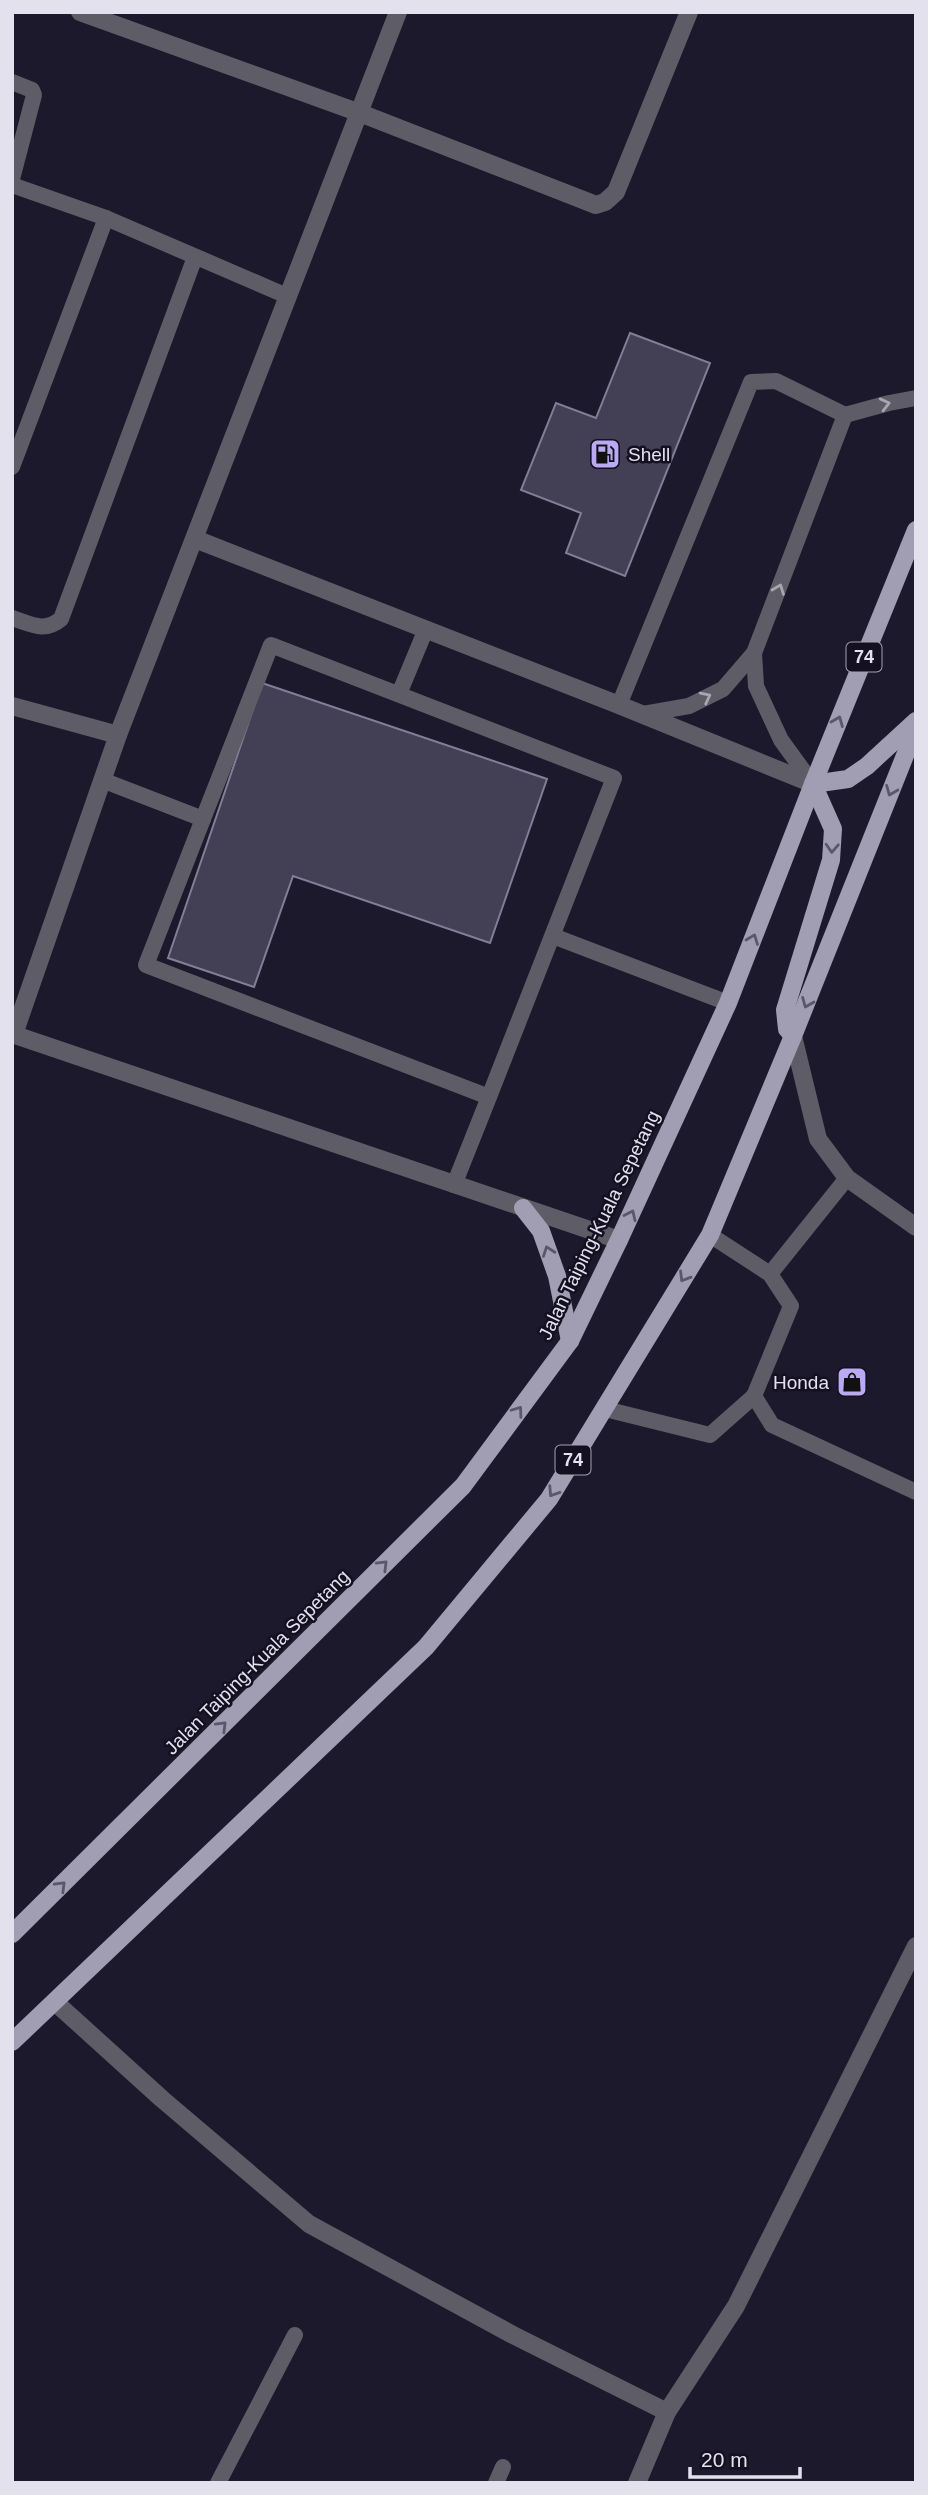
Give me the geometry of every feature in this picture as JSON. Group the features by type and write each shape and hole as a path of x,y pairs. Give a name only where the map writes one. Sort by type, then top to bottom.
{"main road":[{"name":"Jalan Taiping-Kuala Sepetang","path":"12,1934 463,1486 570,1340 620,1240 728,1003 916,530"},
{"path":"793,1036 787,1029 785,1010 831,860 833,829 813,784 848,779 867,766 916,721"},
{"name":"74","path":"12,2042 56,2003 426,1647 549,1499 710,1235 916,728"},
{"path":"523,1208 541,1231 557,1276 570,1340"}],"street":[{"path":"80,12 360,113 596,205 605,202 616,192 689,12"},
{"path":"398,12 118,735 13,1034 620,1240"},
{"path":"195,539 643,714 813,784"},
{"path":"12,706 118,735"},
{"path":"793,1036 818,1139 847,1178 916,1227"},
{"path":"637,2483 667,2412 736,2306 916,1946"},
{"path":"56,2003 162,2099 309,2224 513,2335 667,2412"}],"lane":[{"path":"12,82 32,90 34,95 12,178"},
{"path":"12,185 106,218 287,296"},
{"path":"12,467 106,218"},
{"path":"12,618 42,628 52,626 61,619 195,257"},
{"path":"619,705 751,382 776,381 845,415 916,398"},
{"path":"643,714 689,706 723,688 754,653 845,415"},
{"path":"399,694 425,629"},
{"path":"454,1185 489,1097 553,936 614,778 271,645 146,965 489,1097"},
{"path":"754,653 756,686 780,740 813,784"},
{"path":"103,780 203,818"},
{"path":"553,936 728,1003"},
{"path":"770,1274 847,1178"},
{"path":"605,1409 710,1435 754,1396 791,1306 770,1274 710,1235"},
{"path":"754,1396 772,1425 916,1492"},
{"path":"218,2483 295,2335"},
{"path":"496,2483 503,2467"}],"building":[{"name":"Shell","path":"630,333 710,363 625,576 566,553 581,513 521,490 556,403 596,418"},
{"path":"262,683 547,779 490,943 293,876 254,987 168,958"}],"place":[{"name":"Shell","path":"605,454"},
{"name":"Honda","path":"852,1382"}]}
